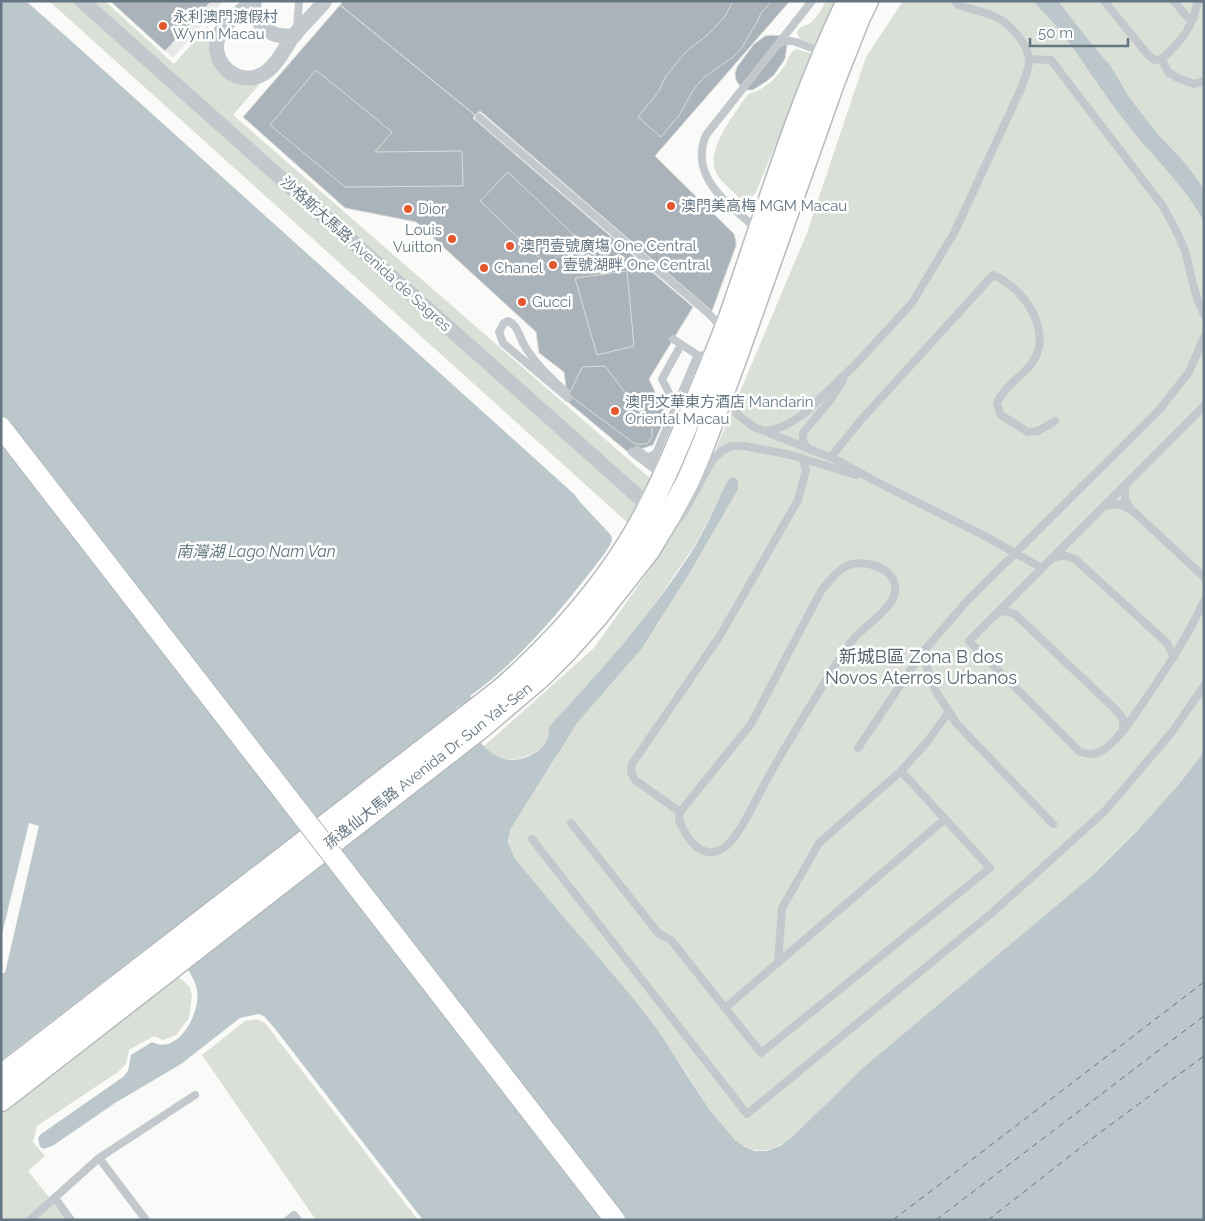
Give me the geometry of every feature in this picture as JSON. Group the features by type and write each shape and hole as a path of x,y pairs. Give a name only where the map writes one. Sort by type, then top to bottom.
{"main road":[{"name":"孫逸仙大馬路 Avenida Dr. Sun Yat-Sen","path":"476,720 500,691 556,638 601,584 650,507 661,472 713,347 734,306 792,136 848,1"},
{"name":"孫逸仙大馬路 Avenida Dr. Sun Yat-Sen","path":"1,1076 167,959 476,720 528,687 566,651 597,616 656,538 688,481 704,443 833,83 867,1"},
{"path":"1,427 615,1220"},
{"path":"661,472 673,475 682,471 704,443"},
{"name":"孫逸仙大馬路 Avenida Dr. Sun Yat-Sen","path":"1,1100 167,959"}],"street":[{"name":"沙格斯大馬路 Avenida de Sagres","path":"82,1 650,507"},
{"path":"254,1 256,16 264,29 278,36 296,34"},
{"path":"254,1 227,24 218,37 217,48 219,58 227,71 236,76 246,78 262,75 273,65 296,34 325,1"}],"lane":[{"path":"296,34 299,1"},
{"path":"759,232 724,201 713,187 704,171 701,156 702,144 706,135 812,1"},
{"path":"765,431 783,427 801,416 844,376 912,303 954,233 1025,79 1029,59 1019,38 1012,29 995,17 958,5 955,1"},
{"path":"1104,1 1149,56 1155,60 1162,59 1189,31 1198,1"},
{"path":"1174,1 1187,17 1194,18"},
{"path":"777,45 783,41 791,40 817,50 829,46"},
{"path":"1029,59 1051,60 1162,205 1174,225 1185,253 1192,281 1204,314"},
{"path":"1162,59 1168,72 1176,77 1194,84 1204,81"},
{"path":"478,117 719,324 713,347 696,359 656,453 654,463 661,472"},
{"path":"766,272 769,285 765,299 733,383 732,404 738,415 754,427 831,458 983,535 1042,568"},
{"path":"831,458 860,422 993,275 1003,279 1030,306 1039,329 1041,347 1033,362 1000,396 997,404 1001,415 1028,432 1038,431 1055,421"},
{"path":"708,314 721,314 734,306"},
{"path":"508,321 515,326 531,356 567,396 503,343 499,332 504,323 508,321"},
{"path":"858,748 922,653 966,602 1016,555 1160,409 1189,372 1204,337"},
{"path":"673,339 681,345 713,347"},
{"path":"676,407 662,379 681,345"},
{"path":"783,453 792,450 797,444 803,433 831,399 844,376"},
{"path":"1204,406 969,641 1080,752 1088,755 1098,752 1109,745 1123,730 1174,657 1204,601"},
{"path":"803,433 802,441 807,448"},
{"path":"656,538 679,519 713,459 722,450 732,446 783,453 875,481"},
{"path":"656,453 647,457 634,451 661,472"},
{"path":"680,812 636,780 631,772 632,764 721,634 798,500 806,470 802,458"},
{"path":"1124,485 1125,499 1133,511 1202,574"},
{"path":"1102,507 1119,504 1133,511"},
{"path":"1073,537 1071,548 1075,558 1167,643 1174,657"},
{"path":"1052,558 1064,555 1075,558"},
{"path":"859,562 879,567 890,574 895,583 895,594 885,609 856,637 829,675 736,835 724,848 713,852 700,850 691,844 683,830 678,820 680,812 751,724 821,591 834,576 845,566 859,562"},
{"path":"1014,596 1012,608 1015,614 1118,711 1123,718 1123,730"},
{"path":"997,613 1005,611 1015,614"},
{"path":"1167,643 1178,642 1184,638"},
{"path":"922,653 935,690 948,713 1053,824"},
{"path":"532,839 747,1114 993,912 1105,811 1172,732 1204,686"},
{"path":"1118,711 1128,712 1141,705"},
{"path":"778,963 782,908 819,843 902,771 928,742 948,713"},
{"path":"571,823 659,934 671,940 761,1053 990,868 902,771"},
{"path":"725,1008 945,819"},
{"path":"30,1220 99,1158 195,1096"},
{"path":"99,1158 146,1220"},
{"path":"55,1198 71,1220"},
{"path":"288,1220 294,1215 298,1220"}],"shaded area":[{"path":"49,1 105,1 174,64 208,26 210,46 215,61 263,80 233,115 652,480 628,523"},
{"name":"永利澳門渡假村 Wynn Macau","path":"110,1 223,1 173,58"},
{"path":"825,1 837,1 818,45 800,39 797,33 799,28 815,19"},
{"path":"903,1 1204,1 1204,752 1179,784 1138,830 1093,875 865,1066 792,1137 770,1149 757,1150 744,1146 725,1130 659,1036 514,857 509,844 510,830 556,757 540,749 525,757 511,760 497,757 483,747 594,648 655,562 701,484 807,233 866,57","holes":["727,482 659,622 549,728 652,608 697,542"]},
{"path":"796,49 813,54 756,192 749,201 745,201 740,199 717,174 714,161 715,151 724,130 748,94 759,90 774,79"},
{"path":"176,975 190,987 192,995 189,1018 176,1035 163,1040 154,1036 129,1050 126,1064 118,1072 37,1126 33,1142 45,1156 28,1171 67,1220 1,1220 1,1112 82,1044"},
{"path":"257,1019 265,1023 418,1220 316,1220 202,1055 245,1021"}],"water":[{"name":"南灣湖 Lago Nam Van","path":"1,1 26,1 574,494 610,534 612,541 610,546 575,592 543,629 508,665 470,696 472,699 456,708 479,741 498,757 509,760 522,759 545,745 548,739 549,727 627,639 681,568 701,536 727,482 731,477 738,481 738,489 690,572 642,648 577,723 510,830 508,842 514,857 657,1029 711,1112 735,1140 745,1147 755,1151 767,1151 780,1146 792,1137 865,1066 1093,875 1138,830 1179,784 1204,752 1204,1220 423,1220 276,1030 264,1016 258,1014 240,1018 181,1064 115,1103 54,1145 44,1149 40,1147 38,1138 41,1134 123,1077 128,1071 131,1055 152,1042 162,1045 171,1043 179,1038 186,1030 195,1010 197,990 188,969 162,939 151,949 148,947 1,1060"},
{"path":"1033,1 1058,1 1110,65 1129,97 1155,131 1184,162 1204,190 1204,222 1177,182 1117,111 1064,36"}],"pier":[{"path":"29,823 39,826 5,973 1,973 1,938"}],"building":[{"name":"永利澳門渡假村 Wynn Macau","path":"110,1 211,1 165,51"},
{"name":"澳門美高梅 MGM Macau","path":"343,1 790,1 655,156 734,234 736,246 712,311 480,111 475,115 340,5"},
{"path":"733,1 772,1 761,13 741,49 733,57 703,78 692,92 680,114 661,137 638,117 659,91 666,76 679,60 712,31 725,16"},
{"name":"壹號湖畔 One Central","path":"340,5 475,115 473,118 693,307 649,379 666,416 653,445 629,453 568,402 564,372 539,353 536,332 416,222 345,208 243,117"},
{"path":"765,36 780,36 787,46 785,59 774,75 767,81 753,90 745,90 736,80 735,73 737,67 754,44"},
{"path":"316,70 392,132 375,152 462,151 463,186 345,187 270,125"},
{"path":"508,172 576,237 548,266 480,201"},
{"path":"627,271 634,346 597,355 575,278"},
{"name":"澳門文華東方酒店 Mandarin Oriental Macau","path":"605,366 652,428 652,437 647,444 635,444 569,395 582,367"}],"ferry route":[{"path":"893,1220 1204,982"},
{"path":"936,1220 1204,1016"},
{"path":"988,1220 1098,1134 1204,1056"}],"place":[{"name":"永利澳門渡假村 Wynn Macau","path":"163,26"},
{"name":"澳門美高梅 MGM Macau","path":"671,206"},
{"name":"Dior","path":"408,209"},
{"name":"Louis Vuitton","path":"452,239"},
{"name":"澳門壹號廣塲 One Central","path":"510,246"},
{"name":"壹號湖畔 One Central","path":"553,265"},
{"name":"Chanel","path":"484,268"},
{"name":"Gucci","path":"522,302"},
{"name":"澳門文華東方酒店 Mandarin Oriental Macau","path":"615,411"}],"district":[{"name":"新城B區 Zona B dos Novos Aterros Urbanos","path":"921,668"}]}
